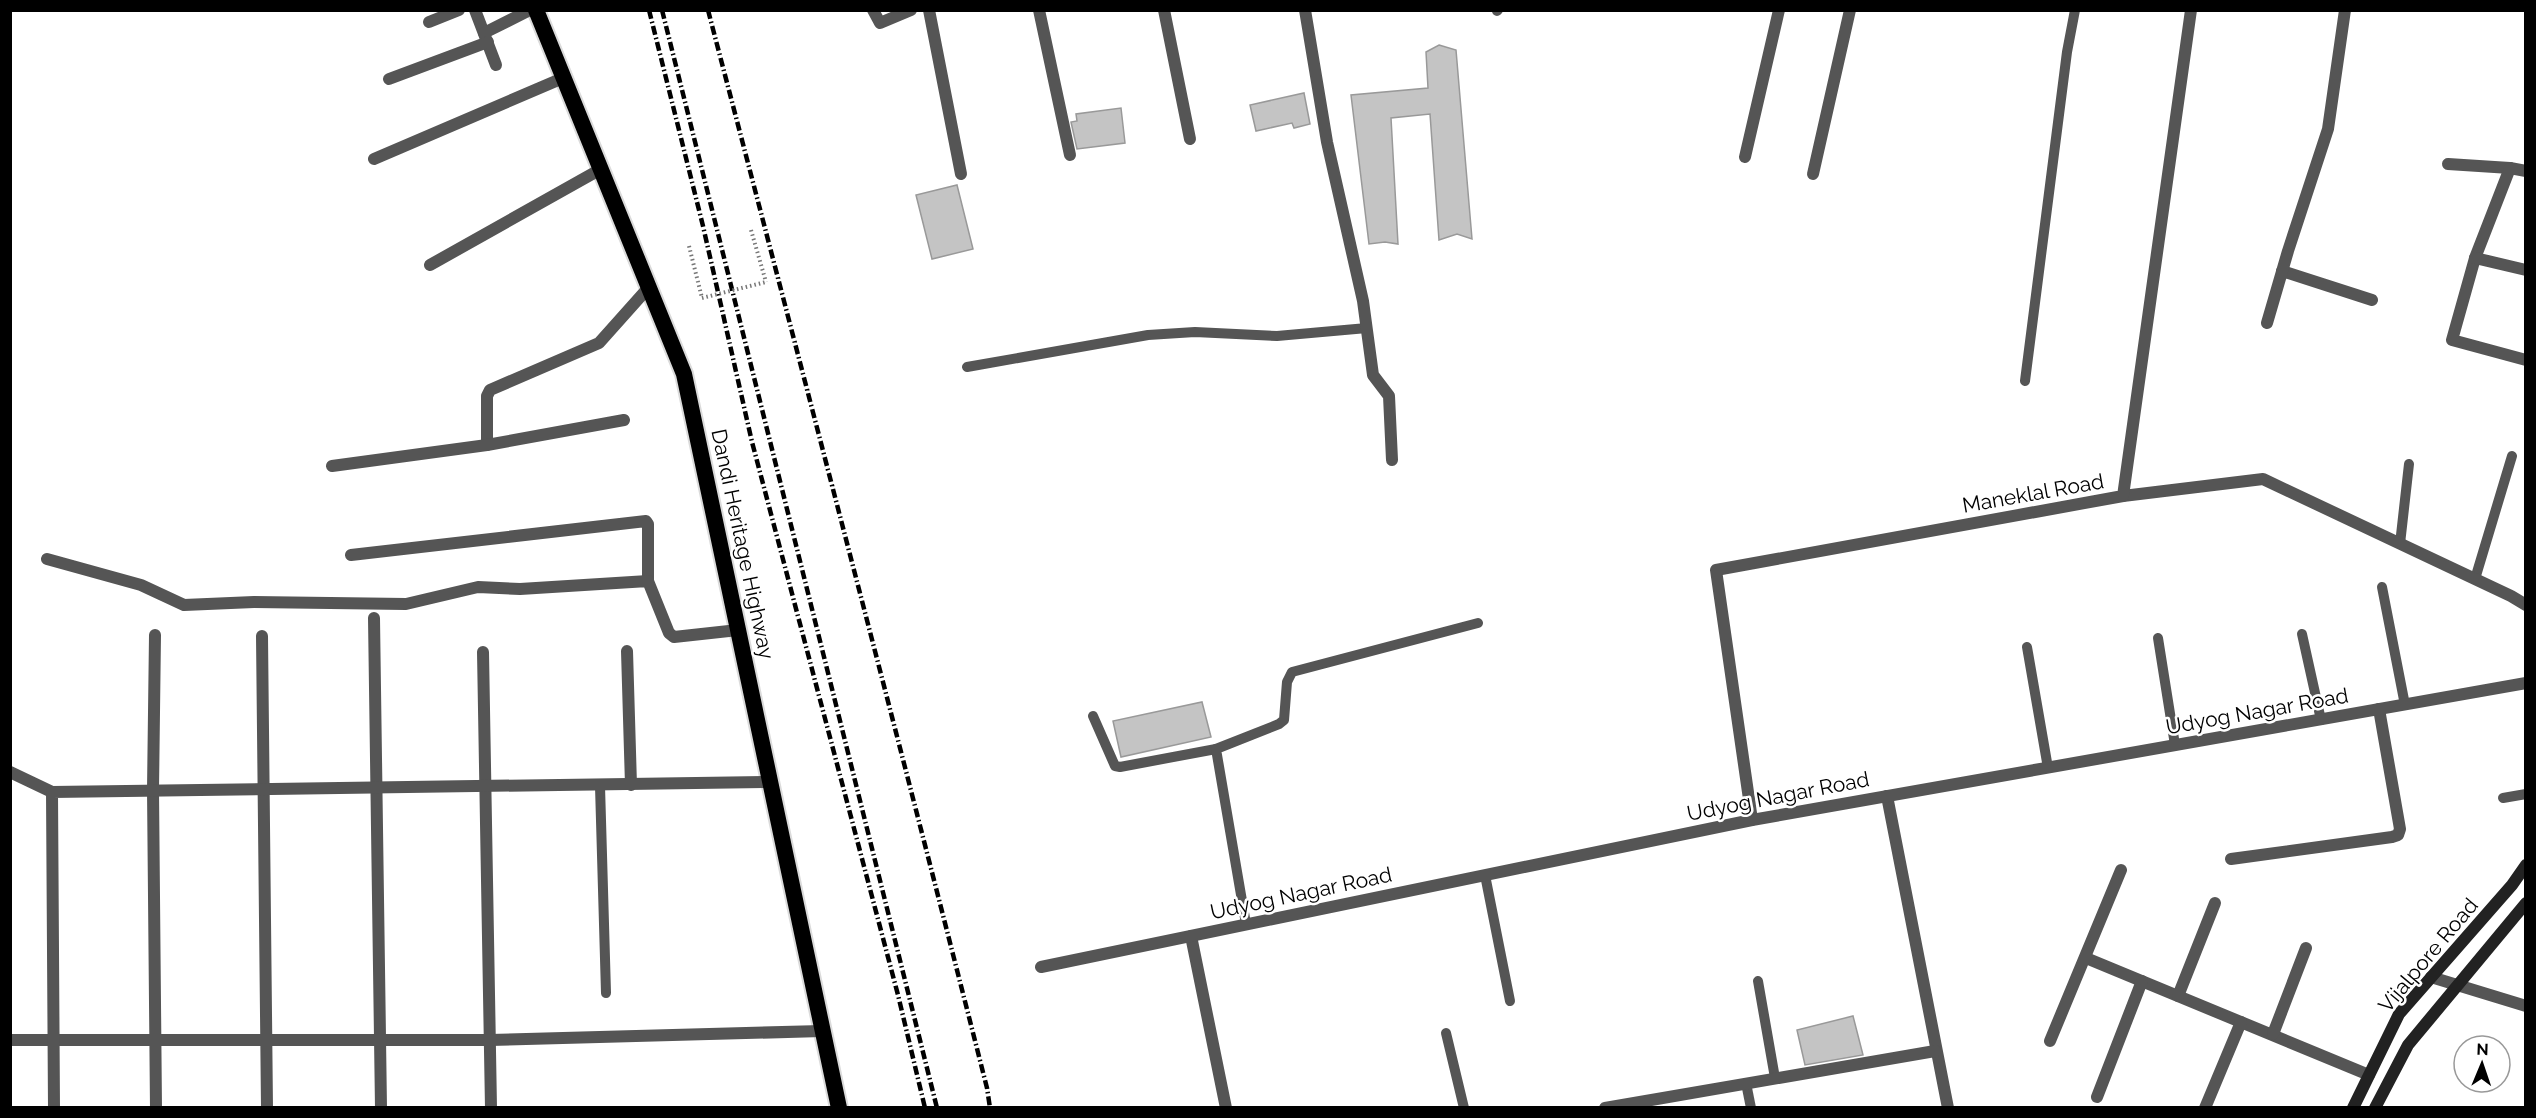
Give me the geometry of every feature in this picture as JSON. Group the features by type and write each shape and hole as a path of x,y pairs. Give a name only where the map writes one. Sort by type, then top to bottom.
{"highway":[{"name":"Dandi Heritage Highway","path":"536,10 684,374 839,1107"}],"main road":[{"name":"Vijalpore Road","path":"2354,1107 2399,1014 2526,866"},
{"name":"Vijalpore Road","path":"2375,1107 2408,1045 2526,903"}],"street":[{"path":"429,22 459,10"},
{"path":"475,10 496,65"},
{"path":"389,79 486,37 530,10"},
{"path":"873,10 879,23 911,10"},
{"path":"929,10 962,174"},
{"path":"1039,10 1070,155"},
{"path":"1164,10 1190,139"},
{"path":"1305,10 1327,142 1361,292 1373,375 1389,396 1392,460"},
{"path":"1745,157 1779,10"},
{"path":"1813,174 1850,10"},
{"name":"Maneklal Road","path":"1752,820 1716,570 2123,496 2191,10"},
{"path":"2267,323 2328,129 2345,10"},
{"path":"374,159 563,78"},
{"path":"2448,164 2526,171"},
{"path":"2510,168 2475,258 2452,340 2526,360"},
{"path":"430,266 601,169"},
{"path":"2475,258 2526,270"},
{"path":"2282,272 2372,300"},
{"path":"487,445 487,396 490,390 599,344 649,286"},
{"path":"332,466 487,445 624,420"},
{"path":"2123,496 2263,478 2526,605"},
{"path":"351,555 646,520 648,524 648,581 669,633 674,637 738,630"},
{"path":"47,559 141,585 180,604 190,605 254,602 406,604 478,587 520,589 648,581"},
{"path":"374,618 381,1107"},
{"path":"155,635 153,790 156,1107"},
{"path":"262,636 267,1107"},
{"path":"627,651 631,785"},
{"path":"483,652 491,1107"},
{"name":"Udyog Nagar Road","path":"1041,967 1752,820 2526,683"},
{"path":"2231,859 2398,835 2400,829 2379,710"},
{"path":"10,772 52,792 265,788 484,788 770,782"},
{"path":"52,792 54,1107"},
{"path":"1887,796 1935,1051 1948,1107"},
{"path":"2050,1041 2121,870"},
{"path":"2178,996 2215,903"},
{"path":"1191,936 1226,1107"},
{"path":"2273,1034 2306,948"},
{"path":"2086,958 2369,1074"},
{"path":"2431,977 2526,1006"},
{"path":"2097,1097 2142,981"},
{"path":"2205,1107 2241,1022"},
{"path":"10,1040 156,1038 490,1040 822,1031"},
{"path":"1605,1107 1935,1051"}],"lane":[{"path":"2025,381 2067,52 2075,10"},
{"path":"967,368 1148,335 1195,332 1277,336 1367,328"},
{"path":"2475,579 2512,456"},
{"path":"2400,544 2409,464"},
{"path":"2382,587 2405,705"},
{"path":"1093,716 1115,766 1216,749 1284,720 1287,681 1292,672 1478,623"},
{"path":"2302,634 2321,720"},
{"path":"2158,638 2175,745"},
{"path":"2027,647 2048,768"},
{"path":"1216,749 1246,924"},
{"path":"600,786 606,993"},
{"path":"2503,798 2526,794"},
{"path":"1485,875 1510,1001"},
{"path":"1758,981 1775,1078"},
{"path":"1446,1033 1464,1107"},
{"path":"1746,1083 1751,1107"}],"path":[{"path":"689,246 702,298 766,282 751,230"}],"building":[{"path":"1439,45 1456,50 1472,239 1457,234 1439,240 1430,114 1391,118 1398,244 1385,242 1369,244 1351,95 1428,88 1426,52"},
{"path":"1304,93 1310,124 1294,128 1292,123 1256,131 1250,105"},
{"path":"1121,108 1125,143 1077,149 1071,122 1077,121 1076,114"},
{"path":"957,185 973,249 932,259 916,195"},
{"path":"1202,702 1211,737 1121,757 1113,721"},
{"path":"1853,1016 1863,1055 1805,1065 1797,1030"}],"railway":[{"path":"649,10 703,226 752,442 898,995 925,1108"},
{"path":"662,10 937,1108"},
{"path":"708,10 918,819 987,1088 990,1108"}]}
